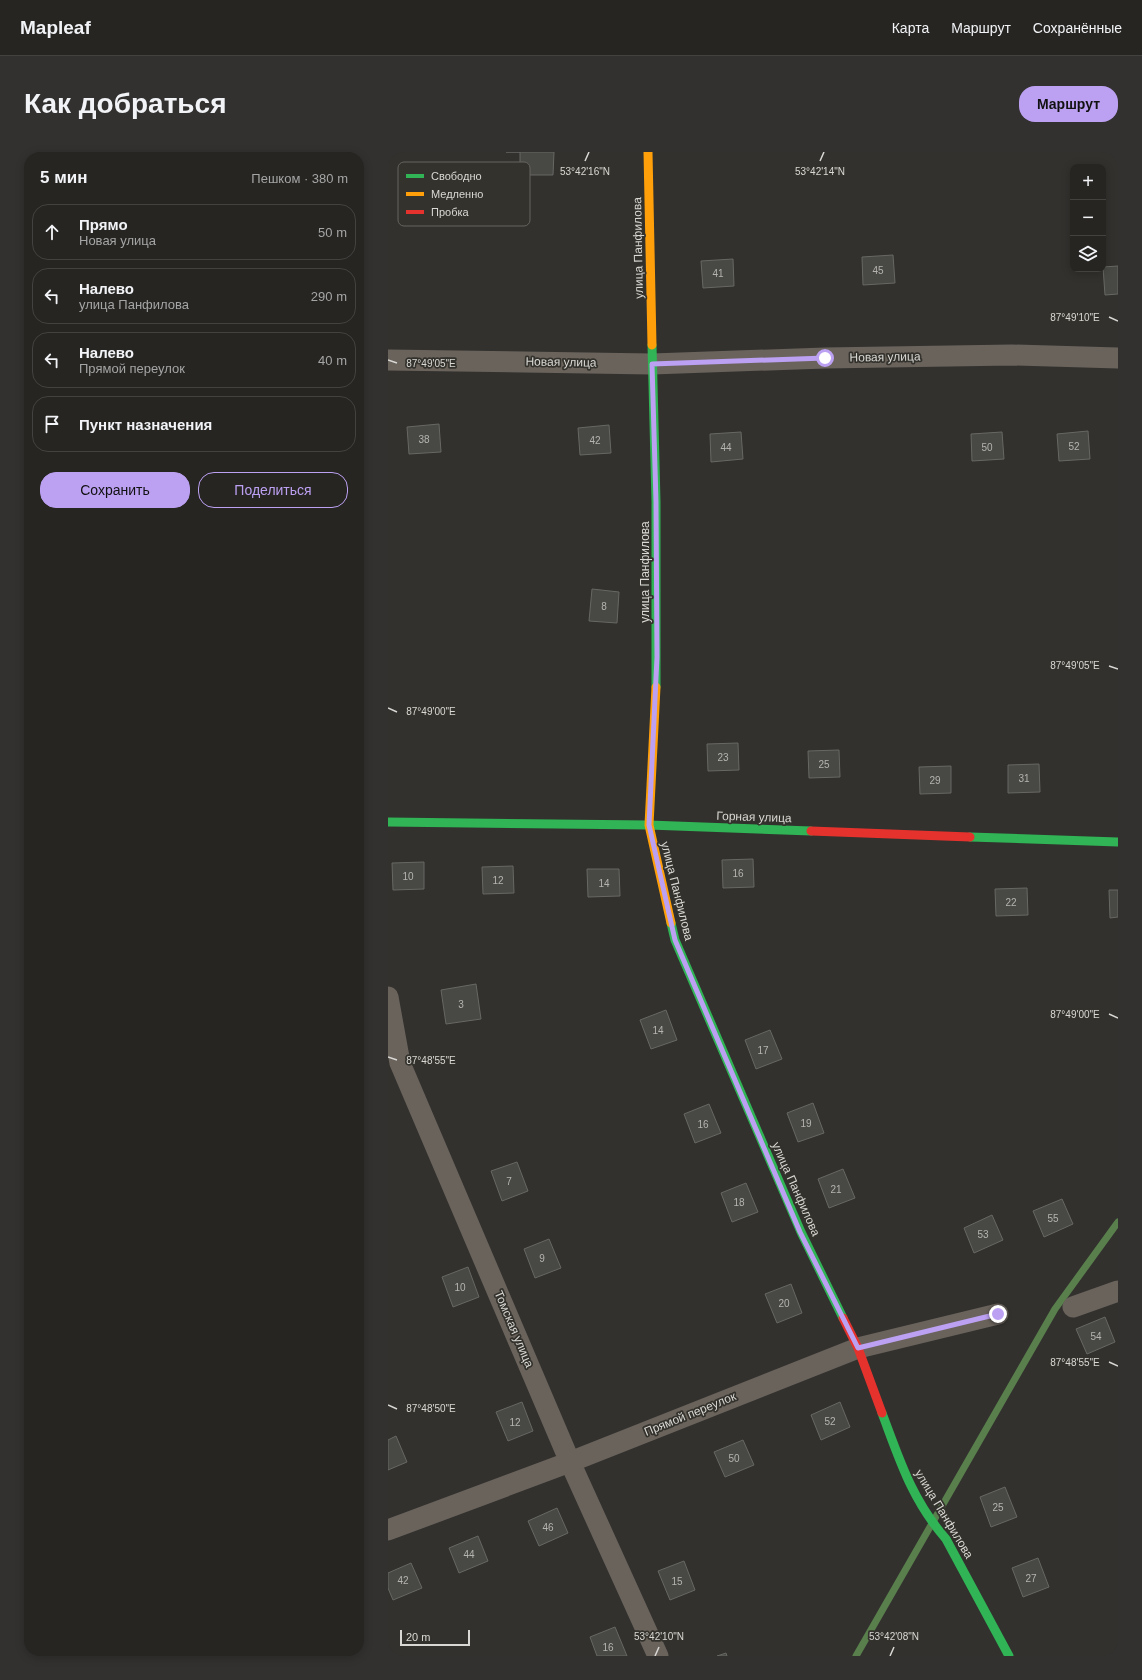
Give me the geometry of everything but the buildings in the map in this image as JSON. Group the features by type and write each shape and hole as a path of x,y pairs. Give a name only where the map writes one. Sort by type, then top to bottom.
{"street":[{"name":"улица Панфилова","path":"648,152 656,502 657,657 649,825 675,940 800,1232 858,1348 909,1485 932,1523 946,1539 1009,1656"},
{"name":"Новая улица","path":"388,360 652,364 825,358 1012,355 1118,358"},
{"name":"Горная улица","path":"388,822 649,825 1118,842"},
{"name":"Томская улица","path":"388,997 400,1063 570,1462 658,1656"},
{"path":"1074,1307 1118,1291"},
{"name":"Прямой переулок","path":"388,1530 570,1462 858,1348 998,1314"}],"waterway":[{"path":"856,1656 1055,1309 1118,1222"}],"traffic: fast":[{"path":"652,345 656,502 656,687"},
{"path":"388,822 649,825 811,831"},
{"path":"970,837 1118,842"},
{"path":"671,923 675,940 801,1232 843,1318"},
{"path":"882,1413 901,1464 916,1495 924,1510 946,1539 1009,1656"}],"traffic: slow":[{"path":"648,152 652,345"},
{"path":"656,687 649,825 671,923"}],"traffic: jam":[{"path":"811,831 970,837"},
{"path":"843,1318 858,1348 882,1413"}],"route":[{"path":"825,358 652,364 656,502 657,657 649,825 675,940 800,1232 858,1348 998,1314"}]}
